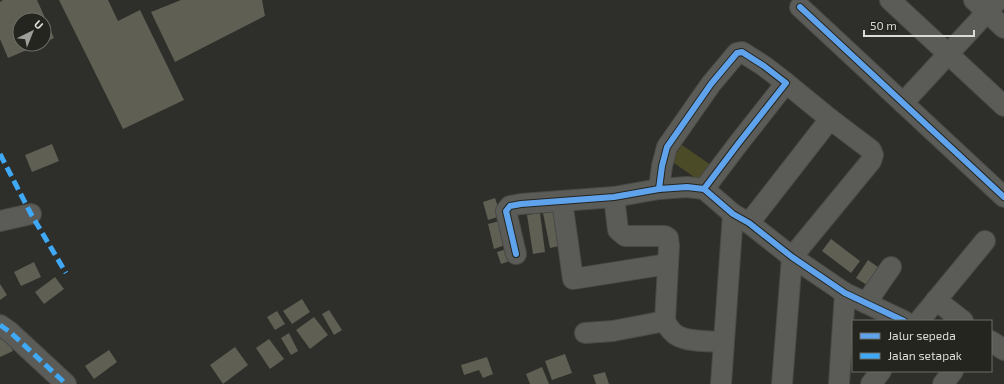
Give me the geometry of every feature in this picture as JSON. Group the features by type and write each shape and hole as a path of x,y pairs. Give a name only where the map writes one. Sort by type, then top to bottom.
{"street":[{"path":"890,0 1004,106"},
{"path":"902,103 948,54 986,4 1004,28"},
{"path":"800,7 1004,197"},
{"path":"659,189 662,166 667,148 711,84 737,53 742,52 764,66 871,150 873,155 871,161 792,257 782,384"},
{"path":"704,189 786,83"},
{"path":"721,384 723,342 741,218 830,119"},
{"path":"516,254 506,211 510,206 614,197 659,189 704,189 792,257 845,293 902,320"},
{"path":"614,197 618,230 621,233 625,236 665,236 668,238 669,246 665,321 669,328 678,336 689,339 723,342"},
{"path":"562,201 573,279 668,264"},
{"path":"0,221 31,214"},
{"path":"920,320 985,241"},
{"path":"866,304 891,267"},
{"path":"839,384 845,293"},
{"path":"936,300 962,320"},
{"path":"585,334 613,331 665,321"},
{"path":"0,325 10,332 66,384"},
{"path":"992,342 1004,350"},
{"path":"871,384 880,372"},
{"path":"943,384 951,372"}],"shaded area":[{"path":"682,145 711,165 700,181 671,161"}],"building":[{"path":"3,0 37,0 42,12 12,12 12,52 22,52 8,58 0,39 0,2"},
{"path":"59,0 108,0 118,21 140,10 184,100 123,129"},
{"path":"181,0 262,0 265,16 175,62 151,12"},
{"path":"52,144 59,161 32,172 25,155"},
{"path":"495,198 501,216 488,220 483,202"},
{"path":"557,211 564,245 550,248 543,213"},
{"path":"540,213 545,252 533,254 527,215"},
{"path":"503,220 511,243 494,249 488,224"},
{"path":"831,239 860,261 851,273 822,251"},
{"path":"513,247 516,259 501,264 497,252"},
{"path":"868,260 885,272 873,289 856,278"},
{"path":"34,262 41,277 21,286 14,272"},
{"path":"55,277 64,289 44,304 35,292"},
{"path":"0,284 7,295 0,300"},
{"path":"302,299 310,312 292,324 283,311"},
{"path":"329,310 342,330 334,335 322,314"},
{"path":"277,311 285,324 275,330 267,317"},
{"path":"314,317 328,335 310,349 296,330"},
{"path":"289,333 298,351 291,355 281,338"},
{"path":"6,336 13,351 0,357 0,339"},
{"path":"269,339 284,359 270,369 256,348"},
{"path":"235,347 248,365 223,384 210,365"},
{"path":"109,350 117,362 94,379 85,366"},
{"path":"565,354 572,373 552,380 545,361"},
{"path":"487,357 493,374 483,378 479,370 464,375 461,365"},
{"path":"542,367 549,384 530,384 526,374"},
{"path":"605,372 609,384 596,384 593,375"}],"marked path":[{"path":"0,154 31,214 66,273"},
{"path":"0,325 10,332 66,384"}],"cycle path":[{"path":"800,7 1004,197"},
{"path":"659,189 662,166 667,147 711,84 737,53 742,52 764,66 786,83 704,189"},
{"path":"516,254 506,211 510,206 614,197 659,189 687,187 704,189 733,214 749,223 792,257 845,293 902,320"}]}
